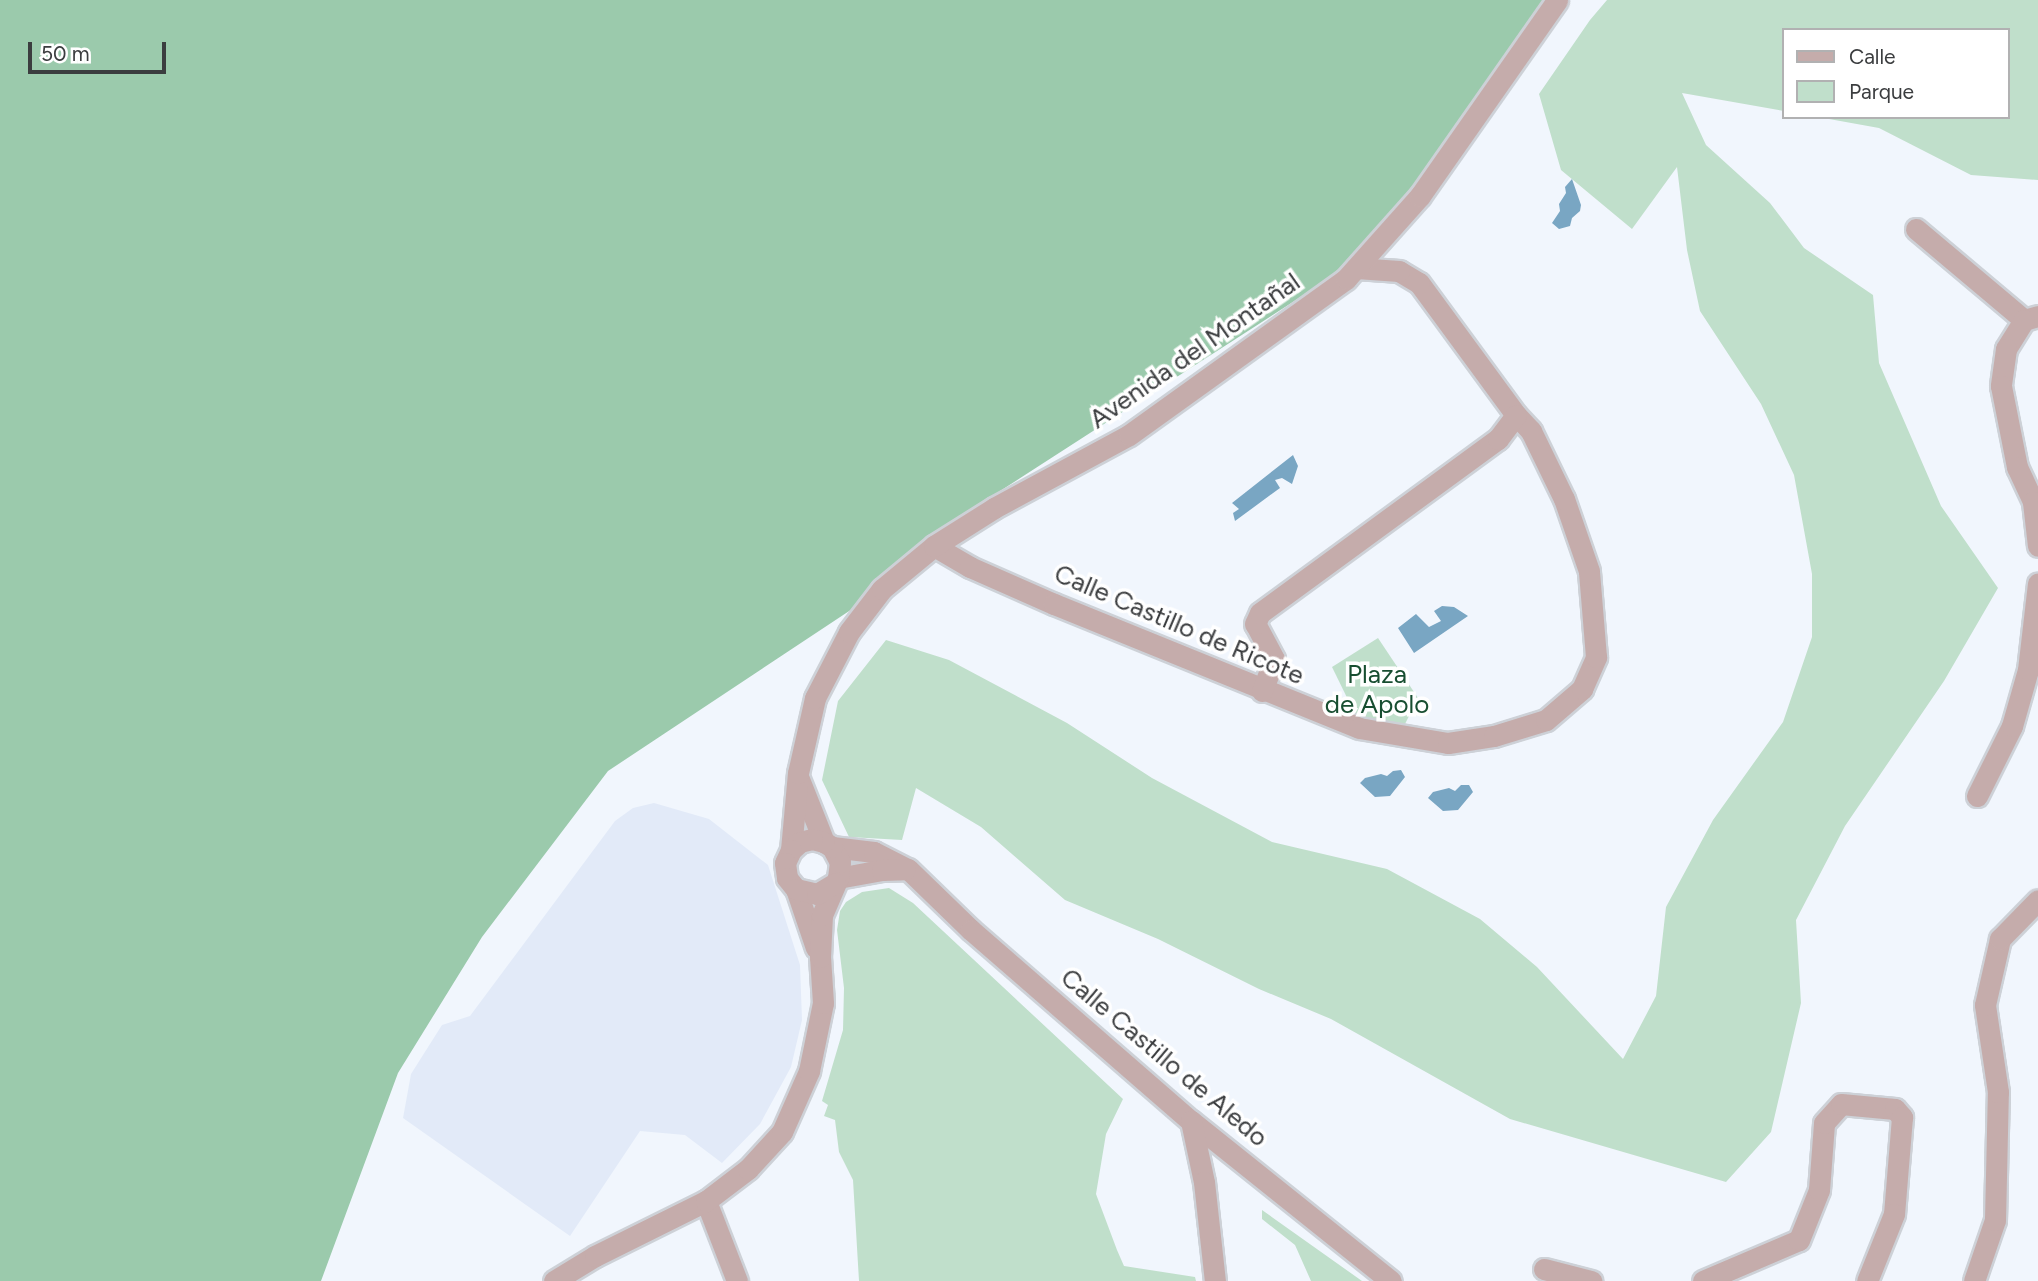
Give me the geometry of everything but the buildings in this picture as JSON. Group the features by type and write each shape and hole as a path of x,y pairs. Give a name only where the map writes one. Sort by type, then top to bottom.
{"street":[{"name":"Avenida del Montañal","path":"791,850 798,773 815,698 849,632 882,589 934,546 994,508 1129,435 1280,328 1356,268 1420,196 1557,0"},
{"path":"1916,229 2031,318 2006,349 2001,386 2017,467 2033,502 2038,546"},
{"name":"Calle Castillo de Ricote","path":"934,546 971,567 1042,599 1262,691 1359,728 1448,743 1494,736 1546,720 1582,689 1597,657 1590,571 1564,499 1531,431 1516,415 1419,283 1398,271 1356,268"},
{"path":"1262,691 1275,659 1255,624 1260,613 1498,439 1516,415"},
{"path":"1977,796 2015,715 2028,670 2038,584"},
{"name":"Avenida del Montañal","path":"798,773 808,808 828,845"},
{"path":"554,1281 595,1256 706,1201 748,1169 782,1132 809,1072 823,1003 820,957 822,915 836,881 840,862 828,845 812,839 800,842 791,850 786,870 787,878 796,889 820,957"},
{"name":"Calle Castillo de Aledo","path":"828,845 874,852 908,869 971,930 1191,1121 1391,1281"},
{"path":"796,889 817,894 836,881 882,870 908,869"},
{"path":"1974,1281 1994,1220 1995,1207 1998,1091 1984,1005 2000,939 2038,900"},
{"path":"1703,1281 1799,1240 1819,1191 1824,1123 1841,1104 1895,1109 1902,1117 1894,1214 1867,1281"},
{"path":"1191,1121 1204,1182 1215,1281"},
{"path":"706,1201 737,1281"},
{"path":"1544,1269 1591,1281"}],"shaded area":[{"path":"654,803 709,819 768,865 800,965 802,1020 791,1067 760,1124 722,1163 685,1135 640,1131 570,1236 403,1118 411,1074 442,1025 470,1016 615,821 633,808"}],"green space":[{"path":"0,0 1557,0 1386,242 997,493 896,580 608,771 482,937 398,1073 321,1281 0,1281"},
{"path":"1607,0 2038,0 2038,180 1971,175 1879,128 1829,119 2010,119 2010,28 1783,28 1783,111 1682,93 1706,145 1770,203 1804,248 1873,295 1879,363 1941,506 1998,588 1944,681 1845,826 1796,920 1801,1003 1771,1132 1726,1182 1510,1119 1331,1019 1259,989 1158,939 1065,900 981,827 916,788 902,840 849,837 822,780 838,701 886,640 949,660 1067,723 1152,778 1272,842 1387,869 1480,919 1537,967 1623,1059 1656,996 1666,907 1713,820 1783,722 1812,637 1812,574 1794,475 1761,404 1700,311 1687,250 1677,167 1632,229 1561,170 1539,94"},
{"name":"Plaza de Apolo","path":"1378,638 1418,698 1403,728 1356,716 1332,667"},
{"path":"889,888 913,903 1123,1099 1106,1134 1096,1194 1117,1250 1124,1266 1195,1277 1196,1281 859,1281 853,1180 839,1152 835,1120 824,1116 828,1105 822,1101 843,1030 844,988 837,930 840,911 846,902 862,892"},
{"path":"1262,1210 1362,1281 1311,1281 1295,1245 1262,1219"}],"water":[{"path":"1572,179 1581,205 1580,211 1572,218 1570,226 1559,229 1552,223 1560,211 1559,204 1566,193 1565,187"},
{"path":"1293,455 1298,466 1292,484 1282,478 1275,480 1280,488 1235,521 1233,513 1239,509 1232,503"},
{"path":"1442,606 1454,607 1468,616 1414,653 1398,628 1416,614 1429,627 1441,621 1434,611"},
{"path":"1401,770 1405,777 1390,796 1375,797 1360,783 1365,778 1381,774 1387,776 1393,771"},
{"path":"1461,785 1469,785 1473,792 1458,810 1443,811 1428,798 1433,792 1449,788 1455,791"}]}
